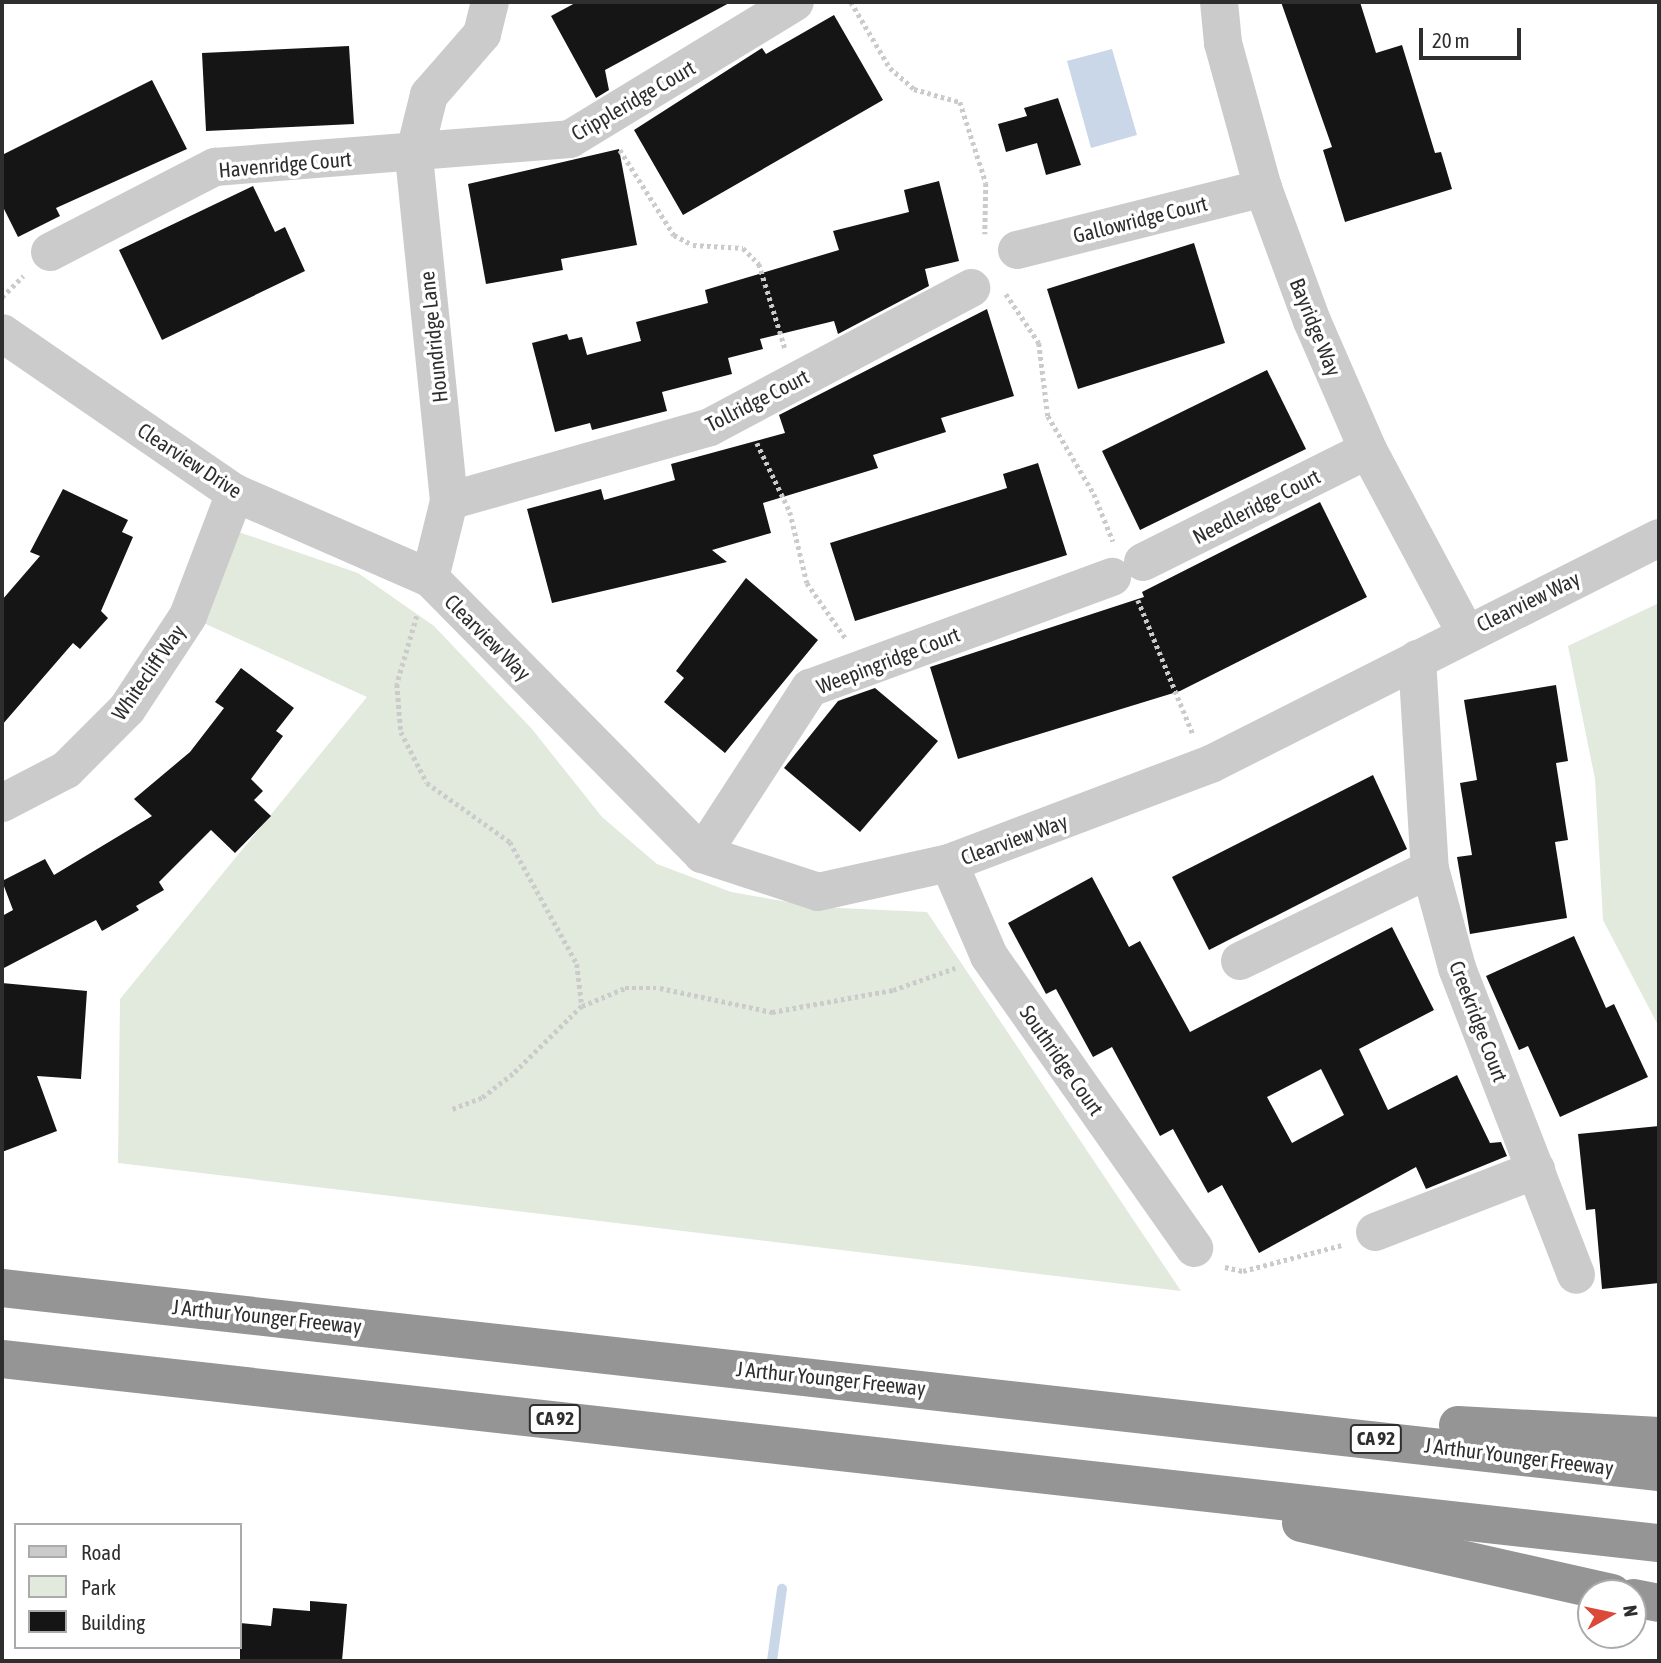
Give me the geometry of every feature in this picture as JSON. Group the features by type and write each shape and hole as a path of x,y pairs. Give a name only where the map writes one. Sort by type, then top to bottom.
{"highway":[{"name":"J Arthur Younger Freeway","path":"2,1287 1092,1406 1659,1472"},
{"name":"CA 92","path":"2,1359 1108,1479 1659,1543"},
{"path":"1092,1406 1659,1436"},
{"path":"1108,1479 1577,1585"}],"street":[{"name":"Houndridge Lane","path":"430,578 449,501 414,155 429,95 482,34 490,2"},
{"name":"Crippleridge Court","path":"414,155 570,139 602,122 795,2"},
{"name":"Bayridge Way","path":"1219,2 1223,43 1263,188 1312,321 1368,450 1465,632"},
{"name":"Havenridge Court","path":"50,252 215,167 414,155"},
{"name":"Gallowridge Court","path":"1001,248 1263,188"},
{"name":"Tollridge Court","path":"449,501 710,427 987,288"},
{"name":"Clearview Drive","path":"2,333 235,493 430,578"},
{"name":"Needleridge Court","path":"1126,569 1368,450"},
{"name":"Whitecliff Way","path":"2,803 66,771 127,709 188,616 235,493"},
{"name":"Clearview Way","path":"430,578 702,853 818,892 950,863 1211,764 1465,632 1659,538"},
{"name":"Weepingridge Court","path":"702,853 810,688 1126,569"},
{"name":"Creekridge Court","path":"1417,659 1430,869 1457,968 1576,1275"},
{"name":"Southridge Court","path":"950,863 989,956 1194,1248"},
{"path":"1240,961 1430,869"},
{"path":"1375,1232 1536,1170"}],"path":[{"path":"851,2 890,68 914,89 960,102 986,183 1001,248"},
{"path":"602,122 674,234 693,245 743,248 759,264 795,382"},
{"path":"987,288 1039,343 1048,416 1094,494 1157,638 1181,715 1211,764"},
{"path":"734,415 759,445 790,512 807,583 838,623 858,669"},
{"path":"430,578 397,684 401,732 427,783 510,842 577,964 582,1006"},
{"path":"451,1110 482,1098 513,1074 582,1006 625,988 660,988 772,1012 893,990 989,956"},
{"path":"1194,1248 1220,1266 1243,1270 1322,1252 1375,1232"}],"green space":[{"path":"224,527 358,573 434,626 532,729 602,817 657,864 731,892 817,907 927,912 1181,1291 118,1163 120,999 367,697 188,616"},
{"path":"1659,603 1659,1027 1603,920 1595,779 1568,646"}],"water":[{"path":"1112,49 1137,135 1091,148 1067,61"}],"building":[{"path":"577,2 731,2 605,70 609,90 596,98 551,16"},
{"path":"1281,2 1360,2 1376,53 1402,45 1435,153 1441,152 1452,189 1345,222 1323,150 1332,147"},
{"path":"834,15 883,100 683,215 634,130 762,48 766,54"},
{"path":"349,46 354,124 206,131 202,53"},
{"path":"152,80 187,149 56,208 60,216 18,237 2,205 2,155"},
{"path":"1058,98 1081,165 1046,175 1037,143 1006,152 998,124 1027,116 1024,108"},
{"path":"619,149 637,245 561,259 563,270 486,284 468,184"},
{"path":"939,181 959,261 925,269 929,286 838,334 834,321 760,339 763,349 728,358 732,374 662,392 667,411 592,430 590,423 555,432 532,343 567,334 569,340 582,337 587,355 641,341 636,322 708,303 705,290 839,250 833,231 909,212 904,190"},
{"path":"253,186 275,232 285,227 305,271 162,340 119,250"},
{"path":"1194,243 1225,343 1078,389 1047,289"},
{"path":"987,309 1014,396 941,418 946,432 873,455 878,468 763,503 771,533 712,550 727,562 552,603 527,509 601,489 604,500 675,480 671,464 785,433 779,415"},
{"path":"1267,370 1306,449 1140,530 1102,451"},
{"path":"1038,463 1067,555 855,621 830,543 1007,488 1003,474"},
{"path":"63,489 128,520 122,532 133,537 101,611 108,618 80,649 73,643 2,725 2,600 40,556 30,552"},
{"path":"1320,502 1367,597 1180,691 958,759 930,667 1144,597 1142,592"},
{"path":"746,578 818,640 725,753 664,702 684,678 676,671"},
{"path":"241,668 294,708 276,731 283,736 251,779 263,791 254,800 271,816 235,853 211,830 159,882 164,890 136,906 139,910 102,931 96,920 2,969 2,916 13,910 2,881 45,859 54,875 152,816 134,799 190,752 224,708 215,702"},
{"path":"1556,685 1568,761 1556,763 1568,840 1555,842 1567,918 1470,934 1457,857 1472,855 1460,783 1477,780 1464,700"},
{"path":"875,688 938,741 860,832 784,768 838,701"},
{"path":"1373,775 1407,849 1209,950 1172,877"},
{"path":"1092,877 1129,947 1140,941 1190,1032 1392,927 1434,1010 1359,1049 1388,1110 1457,1075 1490,1143 1501,1142 1507,1156 1426,1189 1416,1167 1259,1253 1222,1185 1208,1193 1173,1129 1160,1136 1112,1047 1093,1057 1056,989 1046,994 1008,923","holes":["1321,1069 1344,1115 1292,1143 1267,1097"]},
{"path":"1574,936 1606,1008 1614,1004 1648,1077 1560,1117 1528,1046 1519,1050 1486,976"},
{"path":"2,983 87,991 81,1079 37,1076 57,1131 2,1152"},
{"path":"1659,1126 1659,1283 1602,1289 1595,1209 1586,1210 1578,1134"},
{"path":"310,1601 347,1604 342,1661 240,1661 242,1623 271,1626 273,1608 310,1611"}],"waterway":[{"path":"772,1661 782,1589"}]}
